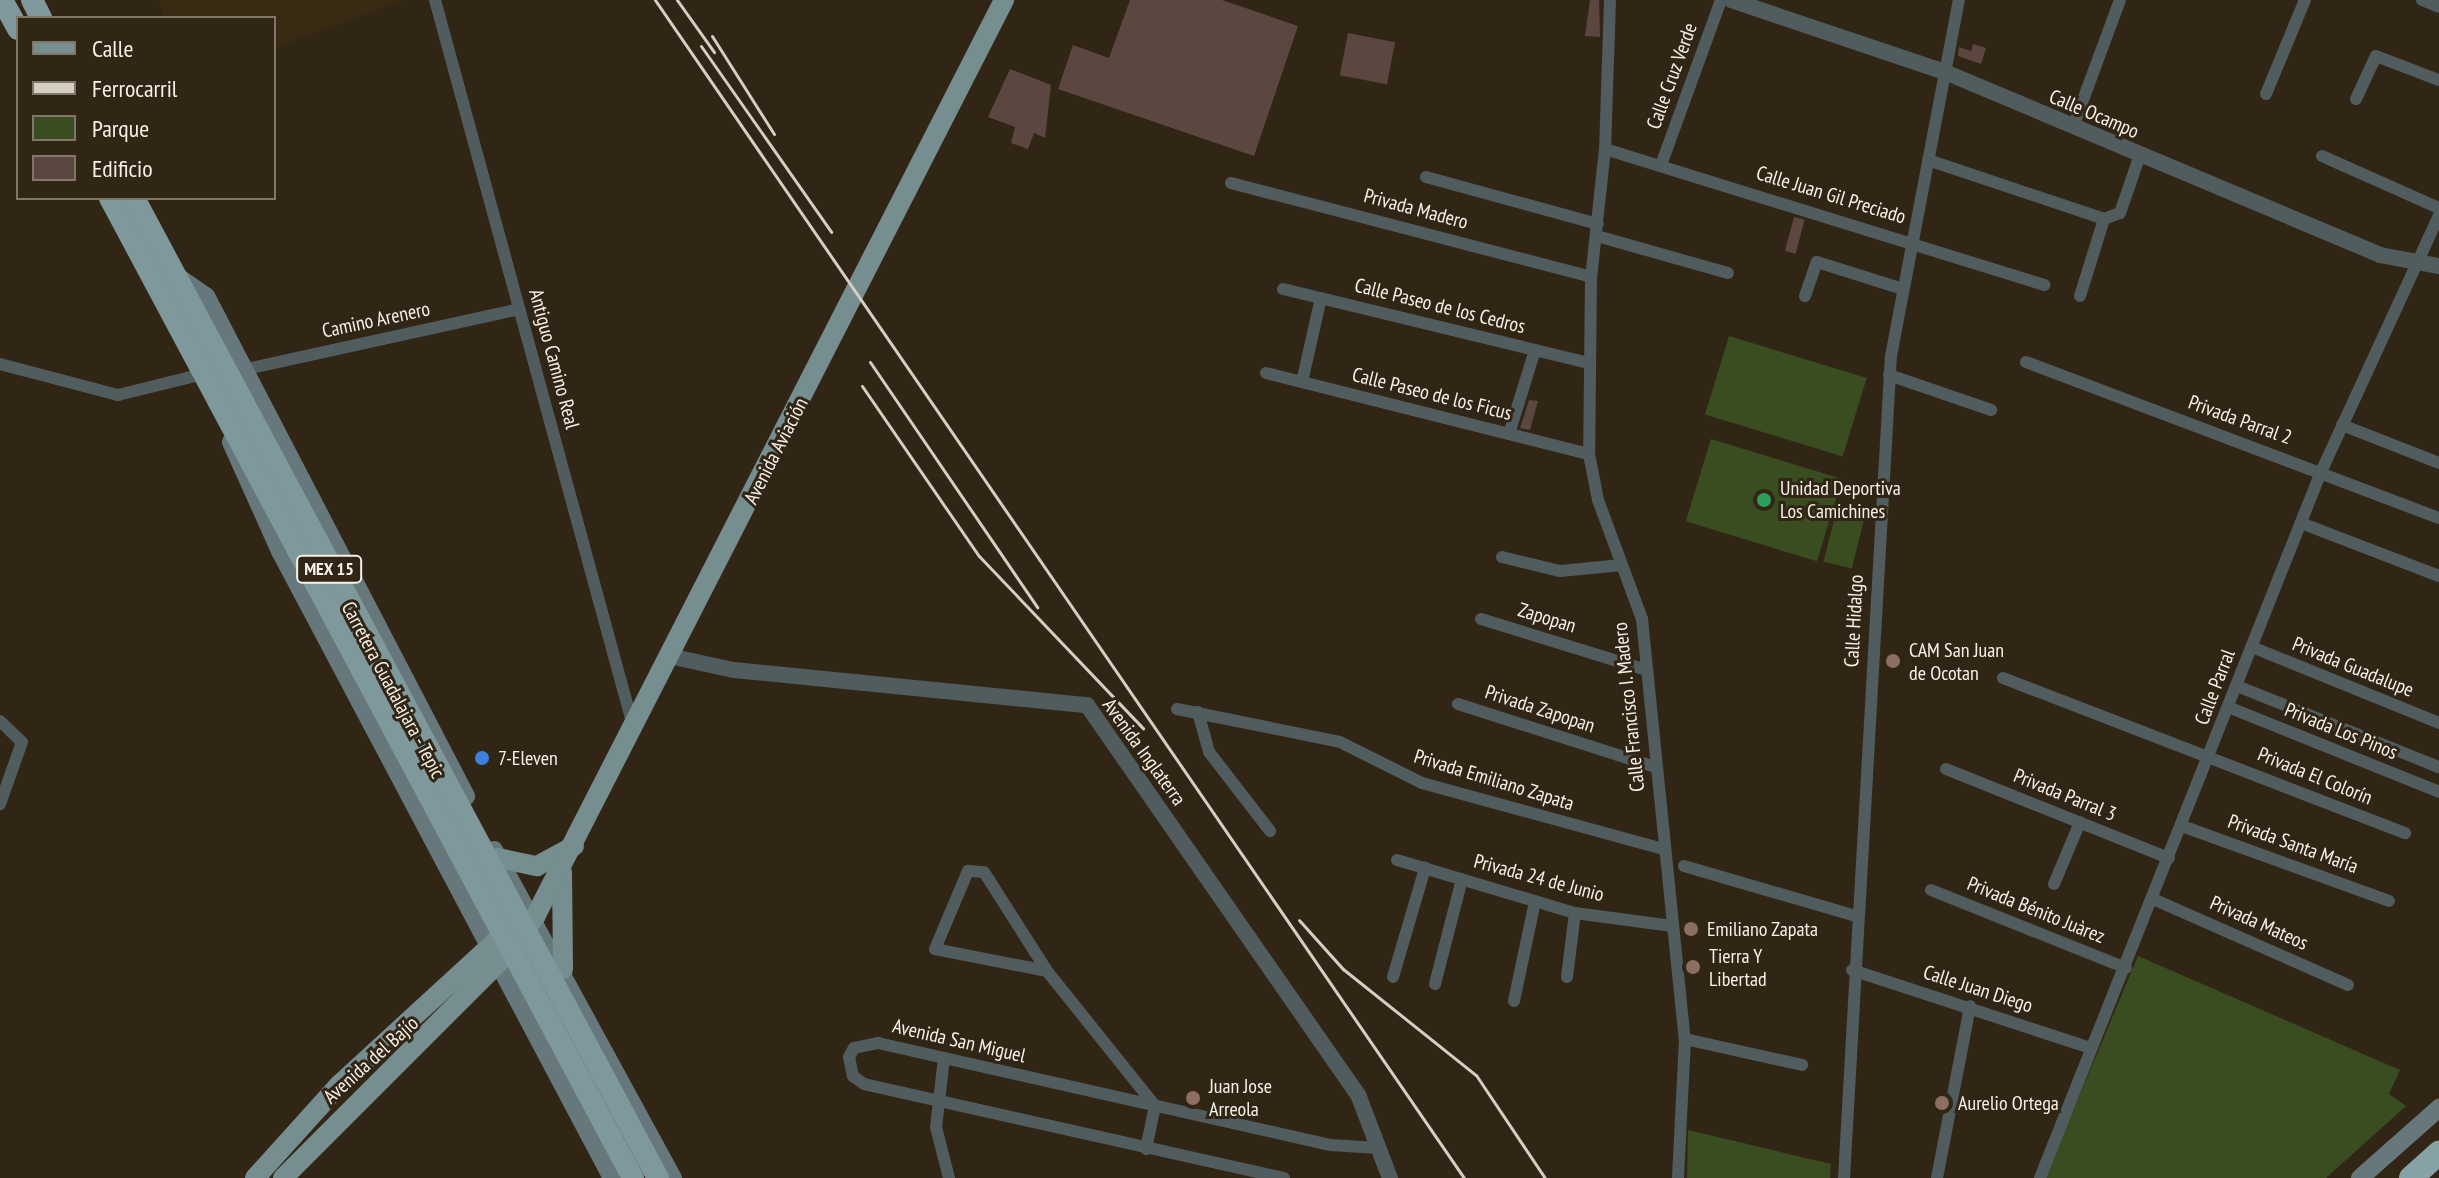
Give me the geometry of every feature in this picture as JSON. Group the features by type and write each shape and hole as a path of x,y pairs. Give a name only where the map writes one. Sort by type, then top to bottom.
{"highway":[{"path":"2,0 16,25"},
{"name":"Carretera Guadalajara - Tepic","path":"111,200 207,382 554,1007 658,1178"},
{"name":"Carretera Guadalajara - Tepic","path":"135,200 478,869"},
{"name":"Carretera Guadalajara - Tepic","path":"554,1007 633,1178"},
{"path":"2411,1178 2439,1153"}],"main road":[{"name":"Avenida Aviación","path":"496,955 562,872 1004,0"},
{"path":"172,272 206,296 242,370 478,869 496,955 554,1007 673,1178"},
{"path":"478,869 537,866 574,846"},
{"path":"478,869 535,907 563,969"},
{"path":"562,872 563,969 554,1007 612,1178"},
{"name":"Avenida del Bajío","path":"255,1178 340,1084 496,955"},
{"name":"Avenida del Bajío","path":"283,1178 496,955"},
{"path":"2360,1178 2439,1108"}],"street":[{"name":"Antiguo Camino Real","path":"435,0 633,729"},
{"name":"Calle Francisco I. Madero","path":"1610,0 1605,149 1591,277 1589,454 1622,565 1642,619 1663,849 1685,1039 1678,1178"},
{"name":"Calle Cruz Verde","path":"1661,165 1721,0"},
{"name":"Calle Ocampo","path":"1731,0 1945,72 2380,255 2439,266"},
{"name":"Calle Hidalgo","path":"1844,1178 1852,970 1889,375 1959,0"},
{"path":"2073,127 2120,0"},
{"path":"2266,94 2305,0"},
{"path":"2422,0 2439,7"},
{"path":"2356,99 2376,56 2439,80"},
{"name":"Calle Juan Gil Preciado","path":"1605,149 1913,241 2044,285"},
{"path":"1928,160 2104,219 2120,213 2140,155"},
{"path":"2322,156 2439,208"},
{"path":"1426,177 1728,273"},
{"name":"Privada Madero","path":"1231,183 1591,277"},
{"name":"Calle Parral","path":"2040,1178 2321,472 2439,216"},
{"path":"2080,296 2104,219"},
{"path":"1805,296 1813,264 1823,263 1903,289"},
{"name":"Calle Paseo de los Cedros","path":"1283,289 1588,363"},
{"path":"1302,382 1321,298"},
{"name":"Camino Arenero","path":"242,370 519,309"},
{"path":"1509,434 1535,350"},
{"name":"Privada Parral 2","path":"2026,362 2439,518"},
{"path":"0,364 118,395 207,382"},
{"name":"Calle Paseo de los Ficus","path":"1266,373 1589,454"},
{"path":"1889,375 1991,410"},
{"path":"2342,425 2439,463"},
{"path":"2301,523 2439,576"},
{"path":"1502,557 1560,571 1622,565"},
{"name":"Zapopan","path":"1481,619 1647,670"},
{"name":"Privada Guadalupe","path":"2252,647 2439,723"},
{"name":"Avenida Inglaterra","path":"669,656 734,670 1087,705 1359,1097 1390,1178"},
{"name":"Privada El Colorín","path":"2003,678 2405,833"},
{"path":"2237,686 2439,767"},
{"name":"Privada Zapopan","path":"1458,704 1655,767"},
{"name":"Privada Los Pinos","path":"2228,707 2439,792"},
{"name":"Privada Emiliano Zapata","path":"1177,709 1340,742 1422,783 1663,849"},
{"path":"1198,712 1209,752 1270,831"},
{"path":"0,721 22,742 0,804"},
{"name":"Privada Parral 3","path":"1946,769 2169,858"},
{"path":"2054,884 2080,822"},
{"name":"Privada Santa María","path":"2182,826 2389,901"},
{"name":"Privada 24 de Junio","path":"1397,860 1575,913 1672,926"},
{"path":"1684,866 1856,916"},
{"path":"1393,977 1425,868"},
{"path":"1047,971 935,949 968,871 984,872 1047,971 1155,1106 1146,1149"},
{"path":"1435,984 1462,879"},
{"name":"Privada Bénito Juàrez","path":"1931,890 2126,968"},
{"name":"Privada Mateos","path":"2153,899 2348,985"},
{"path":"1514,1001 1535,901"},
{"path":"1567,977 1575,913"},
{"name":"Calle Juan Diego","path":"1852,970 2091,1048"},
{"path":"1937,1178 1970,1006"},
{"path":"1685,1039 1802,1065"},
{"name":"Avenida San Miguel","path":"1284,1178 864,1084 853,1076 849,1057 866,1043 1330,1145 1379,1148"},
{"path":"944,1058 935,1100 949,1178"}],"shaded area":[{"path":"159,0 403,0 276,47 276,16 163,16"}],"green space":[{"path":"1729,336 1867,378 1843,457 1705,414"},
{"name":"Unidad Deportiva Los Camichines","path":"1711,439 1842,479 1817,561 1686,521"},
{"name":"Unidad Deportiva Los Camichines","path":"1836,512 1864,519 1852,569 1824,561"},
{"path":"2138,956 2400,1070 2389,1094 2406,1106 2326,1178 2045,1178"},
{"path":"1688,1130 1831,1164 1830,1178 1687,1178"}],"building":[{"path":"1130,0 1222,0 1298,26 1254,156 1058,89 1073,45 1109,58"},
{"path":"1590,0 1599,0 1600,37 1585,36"},
{"path":"1348,33 1395,42 1387,84 1340,75"},
{"path":"1973,44 1986,48 1981,64 1958,56 1959,47 1971,51"},
{"path":"1010,69 1051,85 1045,138 1034,133 1028,149 1011,143 1015,127 988,117"},
{"path":"1794,217 1805,220 1796,254 1785,251"},
{"path":"1529,400 1538,401 1530,430 1520,428"}],"railway":[{"path":"655,0 1464,1178"},
{"path":"677,0 714,52"},
{"path":"712,36 774,134"},
{"path":"701,46 831,232"},
{"path":"870,362 1037,607"},
{"path":"862,386 979,556 1143,728"},
{"path":"1299,920 1343,969 1476,1075 1545,1178"}],"place":[{"name":"Unidad Deportiva Los Camichines","path":"1764,500"},
{"name":"CAM San Juan de Ocotan","path":"1893,661"},
{"name":"7-Eleven","path":"482,758"},
{"name":"Emiliano Zapata","path":"1691,929"},
{"name":"Tierra Y Libertad","path":"1693,967"},
{"name":"Juan Jose Arreola","path":"1193,1098"},
{"name":"Aurelio Ortega","path":"1942,1103"}]}
